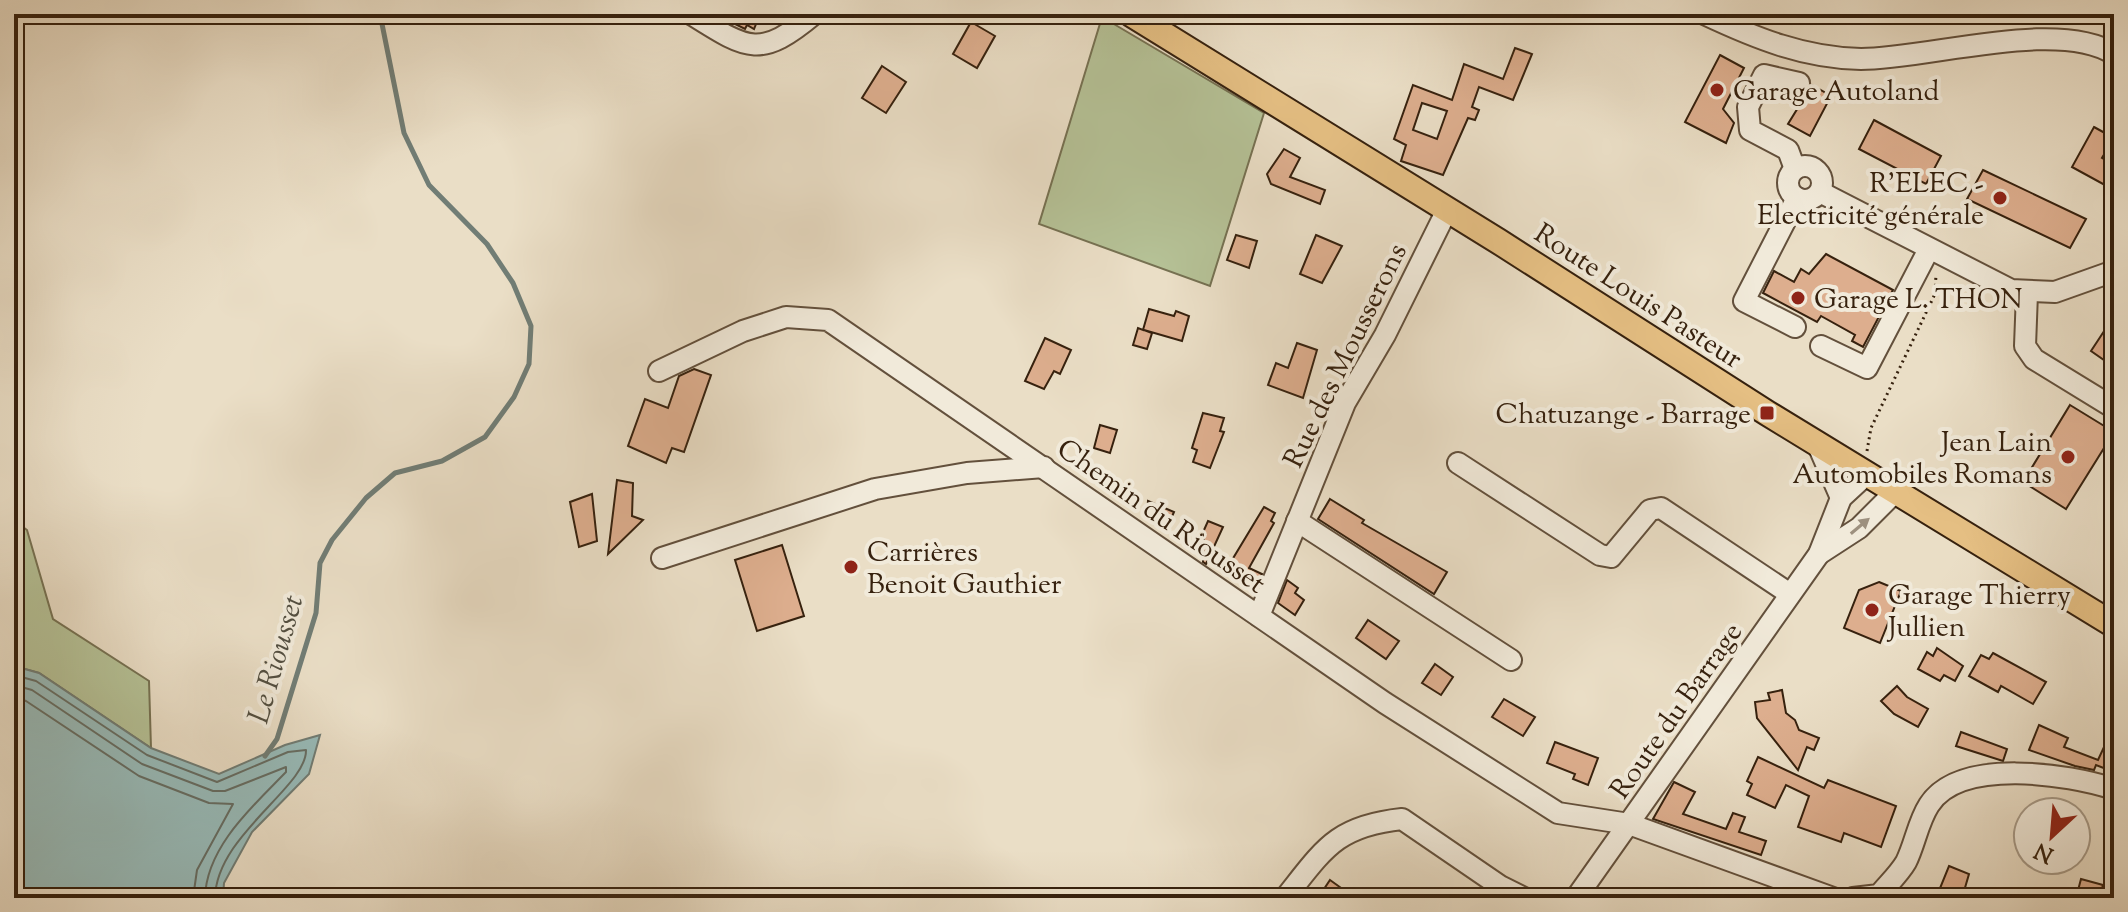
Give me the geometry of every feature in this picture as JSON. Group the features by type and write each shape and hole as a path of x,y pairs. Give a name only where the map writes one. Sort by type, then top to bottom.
{"main road":[{"name":"Route Louis Pasteur","path":"1131,14 2114,625"}],"street":[{"path":"691,14 715,29 757,47 775,43 814,14"},
{"path":"1704,14 1775,44 1823,56 1864,59 2055,39 2114,54"},
{"path":"1797,198 1788,184 1795,169 1788,150 1750,130 1748,107 1764,75 1799,83"},
{"path":"1795,169 1806,166 1816,170 1822,180 1820,192 1814,198 1797,198"},
{"path":"1820,192 1984,278 2027,293 2055,292 2114,271"},
{"path":"1795,327 1744,301 1797,198"},
{"name":"Rue des Mousserons","path":"1259,616 1345,403 1385,335 1447,210"},
{"path":"1821,346 1867,368 1932,251"},
{"path":"2027,293 2025,346 2034,359 2114,408"},
{"name":"Chemin du Riousset","path":"659,371 743,331 786,317 828,320 1385,703 1558,813 1629,824 1833,898"},
{"path":"1817,443 1841,498"},
{"path":"1458,463 1600,555 1611,557 1650,510 1661,508 1790,594"},
{"path":"662,558 875,489 967,473 1044,467"},
{"name":"Route du Barrage","path":"1576,898 1819,554 1841,498 1864,472"},
{"name":"Route du Barrage","path":"1819,554 1859,528 1896,491"},
{"path":"1297,521 1511,660"},
{"path":"1853,898 1879,895 1905,863 1930,804 1957,782 2005,773 2083,779 2114,789"},
{"path":"1285,898 1325,848 1365,823 1402,819 1500,886 1524,898"}],"path":[{"path":"1864,472 1871,428 1935,294 1932,251"}],"green space":[{"path":"1102,17 1264,113 1210,286 1039,224"},
{"path":"14,520 27,530 53,619 149,681 151,748 39,673 14,666"}],"water":[{"path":"14,666 39,673 151,748 219,774 285,745 320,735 309,774 252,832 224,883 223,898 14,898"}],"building":[{"path":"715,14 760,14 754,29 747,25 745,29"},
{"path":"971,22 995,36 977,68 953,54"},
{"path":"1515,48 1532,54 1513,100 1479,87 1472,107 1479,110 1475,120 1468,118 1443,175 1401,161 1406,145 1394,139 1413,85 1452,100 1464,64 1503,79","holes":["1422,103 1447,111 1437,139 1413,130"]},
{"name":"Garage Autoland","path":"1720,55 1744,68 1723,109 1734,123 1726,143 1685,122"},
{"path":"882,66 906,82 886,113 862,98"},
{"path":"1812,85 1831,96 1810,136 1788,124"},
{"path":"1874,120 1941,156 1926,184 1859,149"},
{"path":"2094,127 2114,138 2102,158 2114,165 2114,190 2072,167"},
{"path":"1284,149 1300,158 1290,177 1325,190 1320,204 1271,184 1267,174"},
{"path":"1983,170 2086,219 2070,248 1967,199"},
{"path":"1236,235 1257,241 1249,268 1227,260"},
{"path":"1316,235 1342,246 1322,283 1300,274"},
{"path":"1826,254 1893,290 1863,347 1852,341 1855,335 1821,316 1817,322 1763,293 1774,271 1794,282 1801,269 1809,274"},
{"path":"1149,309 1174,316 1176,311 1189,316 1182,341 1144,330 1152,333 1147,349 1133,345 1138,328 1143,330"},
{"path":"2114,316 2114,367 2091,351"},
{"path":"1045,338 1071,350 1060,374 1054,371 1044,389 1025,381"},
{"path":"1297,343 1317,350 1303,398 1268,385 1276,363 1288,368"},
{"path":"694,369 711,375 684,452 672,448 666,463 628,446 645,399 668,408 679,376"},
{"name":"Jean Lain Automobiles Romans","path":"2070,405 2114,432 2066,509 2023,482"},
{"path":"1203,413 1224,418 1220,431 1224,432 1210,468 1193,462 1197,450 1192,448"},
{"path":"1100,425 1117,430 1110,453 1094,448"},
{"path":"617,480 633,483 632,516 643,520 608,554"},
{"path":"592,494 597,541 579,547 570,502"},
{"path":"1330,499 1364,520 1362,523 1447,572 1434,594 1318,519"},
{"path":"1148,501 1174,512 1170,521 1160,523 1147,515"},
{"path":"1264,507 1275,513 1271,521 1274,523 1249,568 1262,574 1256,588 1226,570"},
{"path":"1208,521 1223,527 1206,564 1203,562 1204,530"},
{"path":"782,545 804,616 757,631 735,560"},
{"path":"1287,580 1298,588 1295,593 1304,600 1295,615 1278,603"},
{"name":"Garage Thierry Jullien","path":"1879,582 1901,591 1880,643 1844,628 1859,590"},
{"path":"1368,620 1399,641 1386,659 1356,638"},
{"path":"1937,648 1963,666 1955,681 1944,675 1940,681 1918,669 1927,652 1933,656"},
{"path":"1993,653 2046,682 2033,704 2001,686 1998,692 1969,676 1981,655 1989,659"},
{"path":"1435,664 1453,677 1441,695 1422,683"},
{"path":"1897,686 1907,697 1928,709 1918,727 1894,714 1881,701"},
{"path":"1782,690 1786,713 1795,720 1799,730 1819,738 1814,750 1807,747 1798,770 1757,718 1755,702 1770,700 1768,693"},
{"path":"1504,699 1535,717 1523,736 1492,717"},
{"path":"2039,725 2068,738 2064,747 2098,760 2104,747 2114,751 2114,772 2096,765 2094,770 2075,766 2029,750"},
{"path":"1961,732 2007,749 2003,761 1956,746"},
{"path":"1555,742 1598,758 1588,785 1573,779 1575,774 1547,763"},
{"path":"1758,757 1824,788 1828,780 1896,806 1881,847 1844,833 1841,842 1798,827 1809,796 1786,785 1775,808 1747,795 1752,784 1747,781"},
{"path":"1674,782 1695,792 1683,814 1726,829 1733,813 1745,817 1739,832 1766,841 1761,855 1653,819"},
{"path":"1949,866 1969,874 1962,898 1936,898"},
{"path":"2081,879 2103,885 2099,898 2076,898"},
{"path":"1330,880 1355,898 1318,898"}],"waterway":[{"name":"Le Riousset","path":"265,756 277,739 316,613 320,563 332,540 366,498 395,473 442,461 485,437 514,397 529,364 531,326 513,283 487,244 429,185 404,133 380,14"}],"place":[{"name":"Garage Autoland","path":"1717,90"},
{"name":"R'ELEC - Electricité générale","path":"2000,198"},
{"name":"Garage L. THON","path":"1798,298"},
{"name":"Chatuzange - Barrage","path":"1767,413"},
{"name":"Jean Lain Automobiles Romans","path":"2068,457"},
{"name":"Carrières Benoit Gauthier","path":"851,567"},
{"name":"Garage Thierry Jullien","path":"1872,610"}]}
